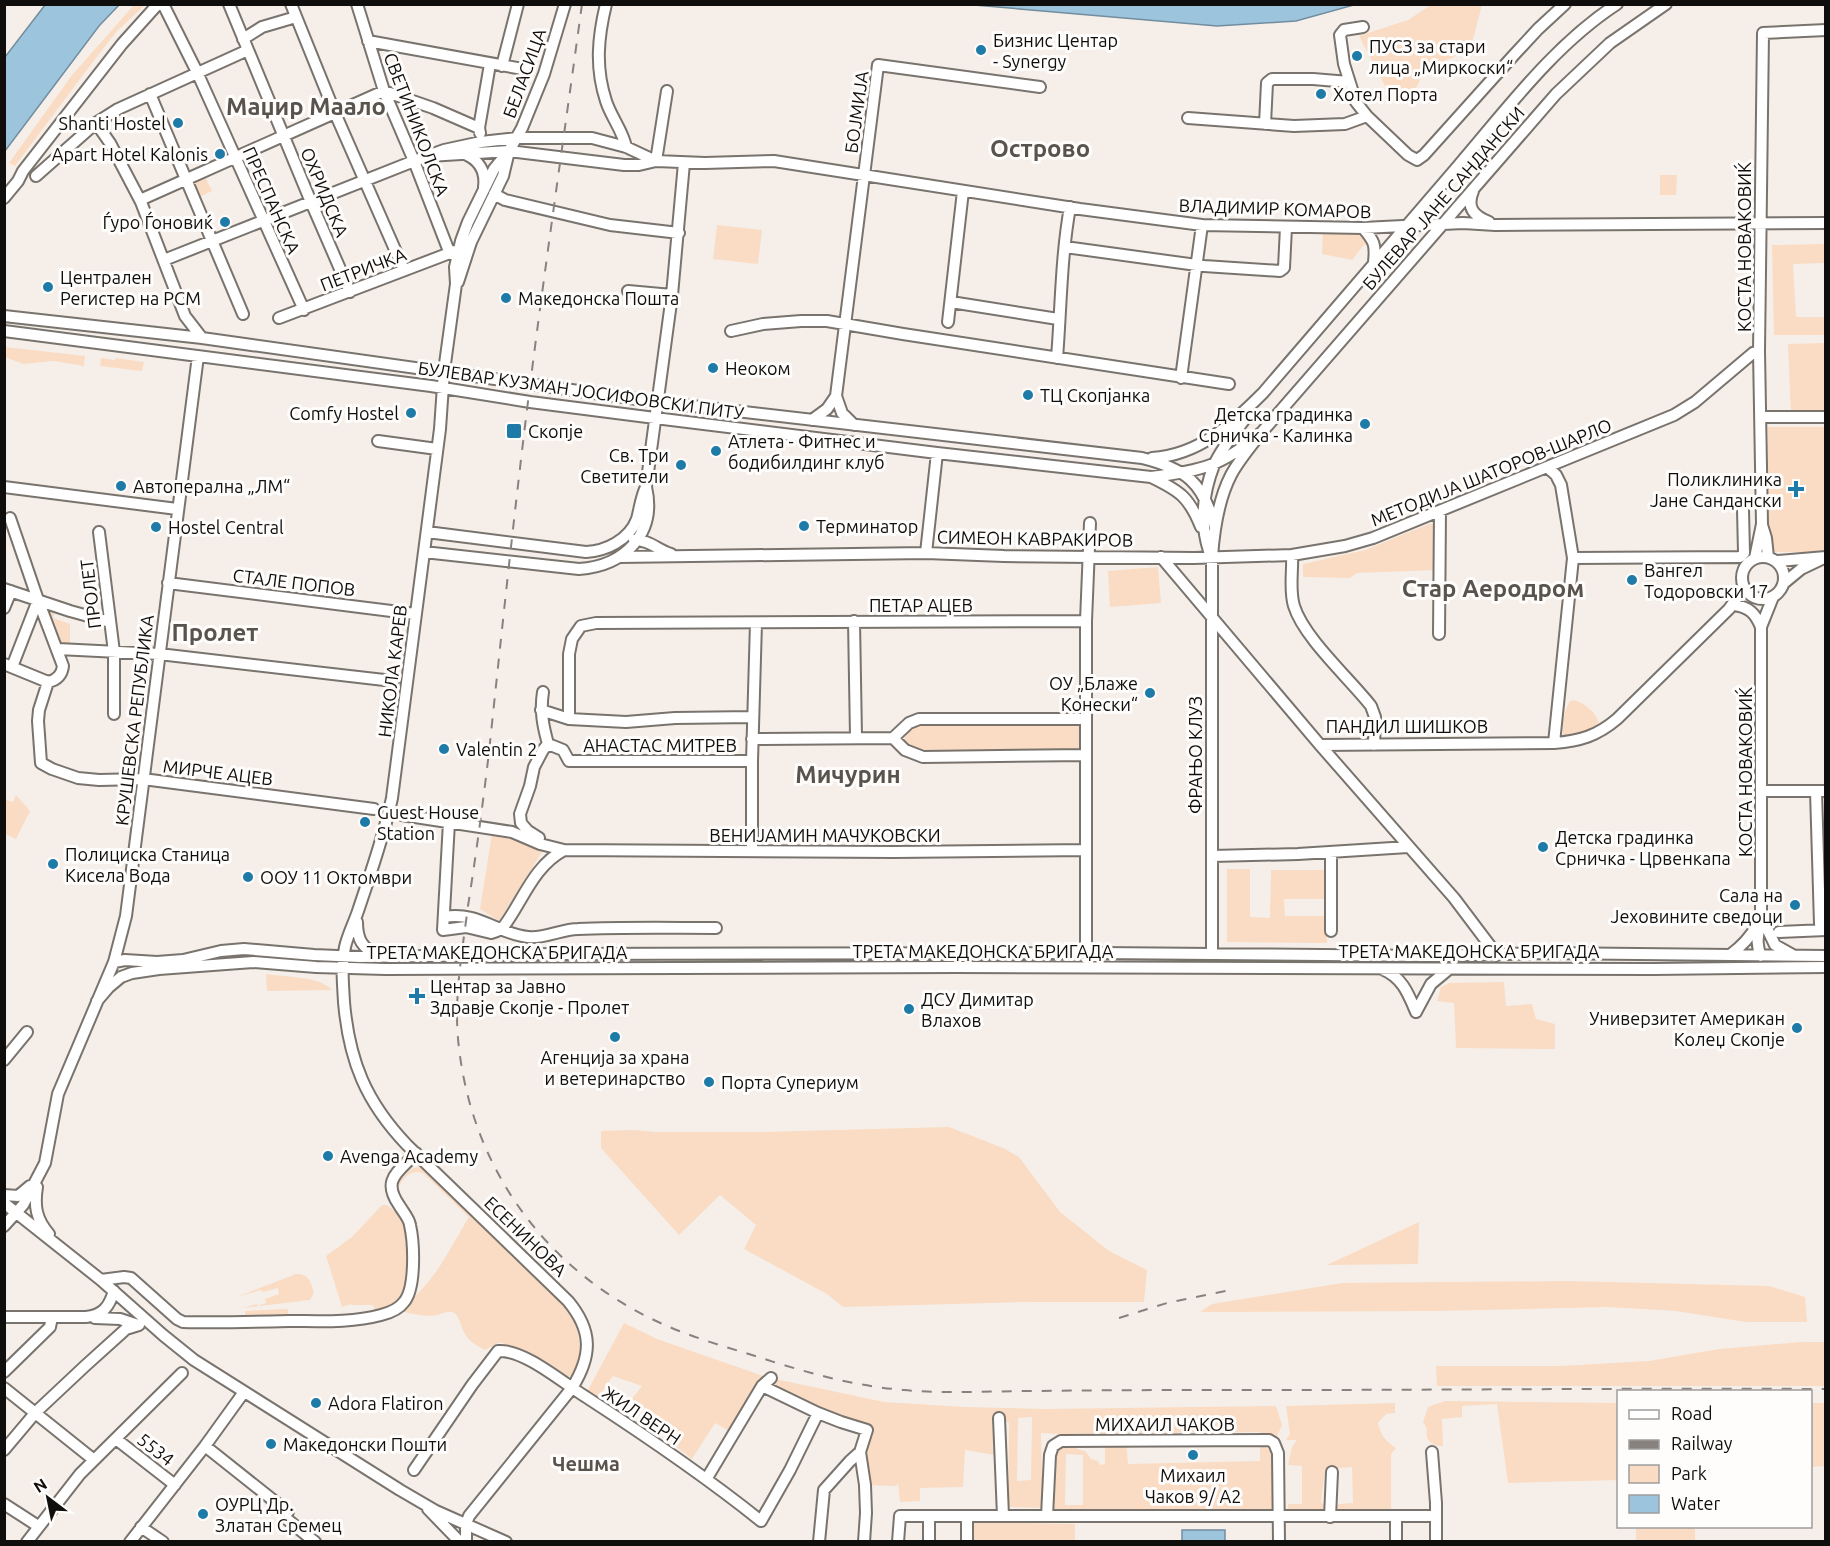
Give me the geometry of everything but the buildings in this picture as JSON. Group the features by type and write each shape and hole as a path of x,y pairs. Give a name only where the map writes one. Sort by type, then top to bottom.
{"street":[{"name":"ОХРИДСКА","path":"229,4 351,292"},
{"path":"291,4 404,270"},
{"name":"СВЕТИНИКОЛСКА","path":"357,4 384,91 454,252"},
{"path":"502,66 518,4"},
{"name":"БЕЛАСИЦА","path":"456,284 497,165 509,152 517,138 544,74 566,4"},
{"path":"606,4 600,28 599,74 606,101 626,147"},
{"path":"1363,27 1344,30 1340,35 1349,82 1356,102 1367,116 1408,155 1414,160 1420,160 1519,50 1565,4"},
{"name":"БУЛЕВАР ЈАНЕ САНДАНСКИ","path":"1215,465 1227,443 1263,393 1405,226 1554,57 1584,29 1617,4"},
{"name":"БУЛЕВАР ЈАНЕ САНДАНСКИ","path":"1262,432 1556,94 1592,59 1634,25 1666,4"},
{"path":"4,198 122,44 148,14 163,5"},
{"name":"ПРЕСПАНСКА","path":"163,5 197,72 304,310"},
{"path":"243,39 262,27 296,17"},
{"name":"КОСТА НОВАКОВИЌ","path":"1755,558 1762,524 1760,223 1763,33 1826,30"},
{"path":"368,41 528,70"},
{"path":"36,176 96,123 118,109 248,50"},
{"path":"481,142 479,128 490,64"},
{"name":"БОЈМИЈА","path":"836,396 878,65 1040,87"},
{"path":"1264,124 1267,83 1272,79 1349,82"},
{"path":"140,200 384,91 433,108 479,128"},
{"path":"656,161 667,91"},
{"path":"150,94 243,314"},
{"path":"1188,118 1294,126 1345,124 1367,116"},
{"path":"96,123 110,142 140,200 185,316 202,338"},
{"path":"164,260 414,160 444,150 481,142 517,138"},
{"name":"ВЛАДИМИР КОМАРОВ","path":"517,138 592,138 626,147 656,161"},
{"path":"429,156 509,152"},
{"name":"ВЛАДИМИР КОМАРОВ","path":"509,152 624,165 639,165 656,161 684,163 774,161 1202,225 1363,228 1441,224 1826,223"},
{"path":"465,154 476,161 482,170 489,192 505,200 610,225 679,233"},
{"path":"427,553 579,569 601,565 619,557 637,540 641,523 641,497 646,487 672,295 684,163"},
{"path":"1474,187 1470,197 1474,213 1479,218 1495,225"},
{"path":"948,322 963,191"},
{"name":"БЕЛАСИЦА","path":"444,371 456,284 454,252 466,227 489,192"},
{"path":"1057,358 1058,319 1070,207"},
{"path":"1181,378 1202,225"},
{"path":"1065,247 1197,265 1282,270 1284,268 1286,227"},
{"path":"1363,228 1373,240 1376,248 1374,262"},
{"name":"ПЕТРИЧКА","path":"279,318 454,252"},
{"path":"628,291 672,295"},
{"path":"951,302 1058,319"},
{"name":"БУЛЕВАР КУЗМАН ЈОСИФОВСКИ ПИТУ","path":"4,316 202,338 658,402 1142,458 1165,464 1184,473"},
{"path":"171,335 181,327 185,316"},
{"path":"731,331 763,324 827,321 1229,384"},
{"name":"БУЛЕВАР КУЗМАН ЈОСИФОВСКИ ПИТУ","path":"6,331 656,418 1151,477"},
{"name":"МЕТОДИЈА ШАТОРОВ-ШАРЛО","path":"1212,557 1292,555 1346,546 1373,538 1674,416 1695,402 1753,353 1760,351"},
{"name":"КРУШЕВСКА РЕПУБЛИКА","path":"4,1226 18,1213 30,1194 48,1154 58,1094 114,962 126,916 198,356"},
{"path":"1736,369 1749,370 1760,381"},
{"name":"НИКОЛА КАРЕВ","path":"343,968 346,944 382,837 392,798 415,614 430,532 444,371"},
{"name":"БУЛЕВАР ЈАНЕ САНДАНСКИ","path":"1187,450 1209,440 1224,429 1263,393"},
{"path":"812,420 827,409 836,396"},
{"path":"836,396 842,413 854,425"},
{"path":"1761,417 1826,417"},
{"path":"1151,477 1184,473 1215,465 1262,432"},
{"name":"ФРАЊО КЛУЗ","path":"1212,953 1212,557 1215,527 1223,493 1231,476 1262,432"},
{"path":"378,441 437,449"},
{"name":"БУЛЕВАР КУЗМАН ЈОСИФОВСКИ ПИТУ","path":"1142,458 1160,457 1187,450"},
{"path":"926,553 937,453"},
{"name":"ФРАЊО КЛУЗ","path":"1212,557 1204,533 1205,497 1215,465"},
{"path":"1548,467 1556,475 1561,485 1573,558 1554,742"},
{"name":"ФРАЊО КЛУЗ","path":"1184,473 1205,497 1215,527"},
{"path":"1151,477 1181,493 1193,510 1204,533"},
{"path":"4,487 177,509"},
{"path":"1573,558 1740,557 1744,553 1743,510"},
{"path":"1439,634 1440,511"},
{"path":"10,518 38,600 58,649"},
{"path":"430,532 586,552 601,550 617,542 641,523"},
{"path":"637,540 642,549 652,551 641,523"},
{"path":"1087,967 1086,621 1090,523"},
{"name":"КОСТА НОВАКОВИЌ","path":"1762,524 1772,559"},
{"name":"ПРОЛЕТ","path":"99,532 114,652 114,714"},
{"path":"617,542 637,540"},
{"name":"СИМЕОН КАВРАКИРОВ","path":"619,557 652,551 677,556 926,553 1004,556 1212,557"},
{"path":"1292,555 1292,594 1299,618 1309,634 1371,706 1375,717 1374,745"},
{"name":"ПАНДИЛ ШИШКОВ","path":"1161,557 1320,745 1554,742 1588,737 1608,727 1617,719 1731,607"},
{"path":"1772,559 1783,569 1785,578 1780,591 1765,600 1749,593 1742,579 1743,571 1755,558 1826,557"},
{"path":"1784,583 1801,568 1826,557"},
{"name":"СТАЛЕ ПОПОВ","path":"168,583 415,614"},
{"path":"4,608 8,590 110,622"},
{"path":"1731,607 1749,593"},
{"name":"КОСТА НОВАКОВИЌ","path":"1749,593 1763,622"},
{"name":"КОСТА НОВАКОВИЌ","path":"1762,968 1761,956 1764,945 1760,927 1763,622 1773,597"},
{"path":"38,600 8,665 48,682"},
{"path":"1731,607 1743,606 1763,622"},
{"path":"854,621 856,737"},
{"name":"ПЕТАР АЦЕВ","path":"569,719 569,654 572,639 581,627 596,623 1086,621"},
{"path":"753,717 756,623"},
{"name":"ПРОЛЕТ","path":"58,649 159,654 393,681"},
{"name":"МИРЧЕ АЦЕВ","path":"58,649 63,671 55,680 48,682 39,710 41,763 78,778 143,779 374,809"},
{"path":"543,692 541,720 548,744 534,767 520,814 521,823 547,846"},
{"name":"АНАСТАС МИТРЕВ","path":"541,710 569,719 626,722 675,718 753,717 752,851"},
{"path":"1086,719 919,719 909,723 893,738 905,750 923,757 1086,755"},
{"name":"АНАСТАС МИТРЕВ","path":"753,740 893,738"},
{"name":"АНАСТАС МИТРЕВ","path":"548,744 563,750 569,761 752,761"},
{"path":"1320,745 1454,898 1494,951"},
{"path":"1762,791 1821,791 1823,927 1779,932"},
{"name":"ВЕНИЈАМИН МАЧУКОВСКИ","path":"402,815 512,832 564,850 894,852 1086,850"},
{"path":"449,822 443,930 466,927 491,933 501,930 542,867 564,850"},
{"path":"1212,856 1331,853 1408,848"},
{"path":"1331,853 1331,931"},
{"path":"358,912 357,930 360,941 365,948 382,957"},
{"path":"1730,956 1744,945 1761,915"},
{"path":"1761,915 1766,930 1775,945 1795,956"},
{"path":"444,917 469,916 501,930 535,936 575,929 716,928"},
{"path":"535,936 537,955"},
{"path":"119,945 141,966"},
{"name":"ТРЕТА МАКЕДОНСКА БРИГАДА","path":"97,1001 118,980 141,966 244,949 314,955 382,957 1086,953 1430,956 1494,951 1826,956"},
{"name":"ТРЕТА МАКЕДОНСКА БРИГАДА","path":"114,962 124,960 141,966 253,962 343,968 429,969 1826,967"},
{"path":"1375,967 1392,974 1403,984 1416,1012 1431,984 1449,969"},
{"name":"ЕСЕНИНОВА","path":"343,968 346,1022 351,1050 360,1077 383,1117 416,1153 558,1291 577,1314 586,1339 582,1371 572,1388 469,1516 466,1524"},
{"path":"4,1060 27,1032"},
{"path":"101,1280 124,1276 131,1278 182,1322 333,1321 374,1317 389,1312 407,1298 413,1261 410,1224 393,1195 390,1185 394,1177 416,1153"},
{"path":"4,1195 14,1197 21,1195 40,1174"},
{"path":"40,1174 36,1198 37,1216 45,1230 61,1247"},
{"path":"4,1203 101,1280 194,1360 422,1503 466,1524 485,1538 506,1542"},
{"path":"86,1317 103,1312 114,1291"},
{"path":"4,1317 120,1319 163,1335"},
{"path":"4,1372 46,1332 50,1327 52,1317"},
{"path":"102,1318 111,1321 116,1326 113,1341"},
{"path":"4,1450 36,1412 113,1341 130,1327 139,1325"},
{"name":"ЖИЛ ВЕРН","path":"414,1470 472,1384 498,1351 521,1357 572,1388 707,1478 761,1521 790,1470 818,1413"},
{"path":"27,1542 64,1492 182,1373"},
{"path":"707,1478 767,1382 818,1413 867,1430 860,1452 865,1485 864,1542"},
{"path":"4,1388 94,1460"},
{"path":"130,1542 244,1392"},
{"path":"999,1418 1003,1516"},
{"name":"5534","path":"116,1439 175,1485"},
{"name":"МИХАИЛ ЧАКОВ","path":"1047,1516 1050,1455 1053,1446 1060,1441 1269,1440 1274,1443 1278,1453 1279,1542"},
{"path":"205,1446 288,1516 315,1542"},
{"path":"819,1542 824,1490 860,1452"},
{"path":"1432,1452 1436,1542"},
{"path":"1330,1516 1332,1472"},
{"path":"422,1503 460,1542"},
{"path":"4,1504 38,1526"},
{"path":"897,1542 900,1516 1436,1516"},
{"path":"1396,1516 1396,1542"},
{"path":"929,1517 929,1542"},
{"path":"967,1517 967,1542"},
{"path":"466,1524 466,1542"},
{"path":"141,1527 163,1542"}],"green space":[{"path":"134,5 145,5 117,31 15,166 9,163 72,75"},
{"path":"1431,5 1482,5 1473,39 1454,57 1426,69 1416,88 1395,105 1359,36 1408,20"},
{"path":"204,175 212,191 197,198 190,182"},
{"path":"1660,175 1677,175 1676,195 1660,195"},
{"path":"717,225 762,230 758,264 713,259"},
{"path":"1323,228 1363,228 1368,243 1352,260 1322,254"},
{"path":"1825,244 1825,263 1793,264 1796,317 1825,317 1825,335 1774,335 1772,245"},
{"path":"1825,343 1825,416 1791,415 1788,344"},
{"path":"5,347 85,356 84,366 54,361 23,364 5,357"},
{"path":"101,358 144,362 142,371 100,366"},
{"path":"1768,427 1825,427 1825,552 1768,552"},
{"path":"1429,524 1436,526 1436,570 1357,573 1350,578 1303,577 1303,564 1365,550"},
{"path":"1158,567 1161,603 1110,607 1108,571"},
{"path":"49,610 55,612 53,618 70,624 70,647 60,647 46,612"},
{"path":"1574,700 1591,710 1597,718 1599,727 1578,736 1564,737 1565,714 1570,701"},
{"path":"916,723 1081,723 1081,752 926,753 910,749 904,740 906,731"},
{"path":"16,795 30,811 16,839 5,834 4,799 13,802"},
{"path":"492,834 517,839 542,852 499,921 480,909"},
{"path":"1227,869 1250,869 1250,917 1270,918 1271,870 1328,870 1326,899 1284,899 1285,916 1327,916 1327,943 1227,942"},
{"path":"234,953 316,960 316,963 264,957 200,961"},
{"path":"266,974 311,980 326,985 332,990 267,991"},
{"path":"1504,982 1506,1006 1532,1004 1536,1019 1555,1024 1555,1049 1456,1048 1454,1003 1437,1001 1441,987 1449,983"},
{"path":"949,1127 1003,1148 1019,1157 1060,1212 1109,1251 1147,1270 1144,1302 1028,1302 843,1307 827,1294 744,1249 756,1225 720,1195 679,1235 601,1148 601,1131 763,1132"},
{"path":"417,1167 425,1169 567,1309 574,1321 580,1345 579,1363 572,1375 565,1377 503,1343 498,1343 485,1350 467,1337 458,1317 453,1312 429,1316 401,1311 401,1308 433,1276 469,1217 423,1173 411,1173 405,1178 398,1188 401,1197 399,1199 394,1186 410,1170"},
{"path":"382,1205 387,1205 403,1218 406,1224 409,1268 406,1292 397,1304 376,1312 373,1305 352,1304 342,1307 326,1256 352,1237"},
{"path":"1419,1222 1418,1264 1327,1265"},
{"path":"296,1274 304,1275 310,1282 314,1293 310,1300 243,1308 266,1303 265,1299 279,1294 278,1288 237,1297"},
{"path":"1567,1281 1769,1286 1805,1297 1807,1322 1746,1322 1676,1311 1608,1307 1436,1311 1200,1312 1212,1304 1342,1283"},
{"path":"288,1309 288,1317 211,1320 211,1317 245,1317 245,1311"},
{"path":"624,1323 657,1339 766,1377 884,1402 1044,1409 1276,1406 1282,1425 1274,1443 1259,1440 1260,1432 1041,1433 1042,1481 1048,1482 1053,1446 1076,1446 1077,1449 1085,1451 1091,1459 1098,1461 1100,1465 1105,1464 1105,1441 1126,1440 1128,1464 1260,1461 1260,1445 1271,1450 1272,1467 1278,1467 1278,1511 1047,1516 1047,1508 1008,1507 1009,1423 1000,1418 995,1455 965,1450 963,1487 920,1488 920,1501 900,1502 898,1483 896,1486 865,1485 860,1452 866,1430 763,1386 734,1434 715,1423 692,1459 670,1442 678,1429 642,1406 628,1401 642,1386 613,1376 598,1397 588,1390","holes":["1032,1417 1031,1480 1017,1481 1018,1418","1066,1454 1083,1455 1083,1505 1065,1505"]},
{"path":"1825,1342 1825,1386 1437,1386 1436,1366 1560,1366 1649,1361 1719,1349"},
{"path":"1445,1401 1617,1403 1617,1480 1508,1483 1497,1404 1462,1406 1462,1417 1442,1419 1443,1446 1433,1444 1428,1440 1427,1429 1423,1422 1428,1407"},
{"path":"1395,1403 1395,1413 1386,1414 1378,1423 1384,1437 1396,1448 1391,1454 1391,1515 1335,1516 1335,1507 1339,1504 1353,1503 1352,1467 1325,1469 1321,1502 1325,1506 1324,1516 1288,1517 1288,1504 1302,1504 1302,1466 1288,1465 1292,1447 1297,1440 1286,1440 1290,1434 1286,1406"},
{"path":"1812,1403 1825,1403 1825,1466 1812,1467"},
{"path":"968,1522 1075,1524 1075,1541 968,1542"},
{"path":"1636,1528 1695,1528 1695,1541 1636,1541"}],"water":[{"path":"1354,4 1296,21 1217,26 974,5"},
{"path":"45,5 119,5 99,26 5,151 5,57"},
{"path":"1182,1530 1225,1530 1225,1541 1182,1541"}],"railway":[{"path":"582,4 527,410 487,771 461,960 457,1013 459,1048 467,1092 480,1134 498,1174 521,1210 548,1243 580,1273 615,1298 654,1320 690,1335 808,1372 885,1388 952,1392 1826,1389"},
{"path":"1119,1318 1167,1303 1235,1289"}],"place":[{"name":"Бизнис Центар - Synergy","path":"981,50"},
{"name":"ПУСЗ за стари лица „Миркоски“","path":"1357,56"},
{"name":"Хотел Порта","path":"1321,94"},
{"name":"Shanti Hostel","path":"178,123"},
{"name":"Apart Hotel Kalonis","path":"220,154"},
{"name":"Ѓуро Ѓоновиќ","path":"225,222"},
{"name":"Централен Регистер на РСМ","path":"48,287"},
{"name":"Македонска Пошта","path":"506,298"},
{"name":"Неоком","path":"713,368"},
{"name":"ТЦ Скопјанка","path":"1028,395"},
{"name":"Comfy Hostel","path":"411,413"},
{"name":"Детска градинка Срничка - Калинка","path":"1365,424"},
{"name":"Скопје","path":"514,431"},
{"name":"Атлета - Фитнес и бодибилдинг клуб","path":"716,451"},
{"name":"Св. Три Светители","path":"681,465"},
{"name":"Автоперална „ЛМ“","path":"121,486"},
{"name":"Поликлиника Јане Сандански","path":"1796,489"},
{"name":"Терминатор","path":"804,526"},
{"name":"Hostel Central","path":"156,527"},
{"name":"Вангел Тодоровски 17","path":"1632,580"},
{"name":"ОУ „Блаже Конески“","path":"1150,693"},
{"name":"Valentin 2","path":"444,749"},
{"name":"Guest House Station","path":"365,822"},
{"name":"Детска градинка Срничка - Црвенкапа","path":"1543,847"},
{"name":"Полициска Станица Кисела Вода","path":"53,864"},
{"name":"ООУ 11 Октомври","path":"248,877"},
{"name":"Сала на Јеховините сведоци","path":"1795,905"},
{"name":"Центар за Јавно Здравје Скопје - Пролет","path":"417,996"},
{"name":"ДСУ Димитар Влахов","path":"909,1009"},
{"name":"Универзитет Американ Колеџ Скопје","path":"1797,1028"},
{"name":"Агенција за храна и ветеринарство","path":"615,1037"},
{"name":"Порта Супериум","path":"709,1082"},
{"name":"Avenga Academy","path":"328,1156"},
{"name":"Adora Flatiron","path":"316,1403"},
{"name":"Македонски Пошти","path":"271,1444"},
{"name":"Михаил Чаков 9/ А2","path":"1193,1455"},
{"name":"ОУРЦ Др. Златан Сремец","path":"203,1514"}],"district":[{"name":"Маџир Маало","path":"306,106"},
{"name":"Острово","path":"1040,148"},
{"name":"Стар Аеродром","path":"1493,588"},
{"name":"Пролет","path":"215,632"},
{"name":"Мичурин","path":"848,774"},
{"name":"Чешма","path":"586,1463"}]}
